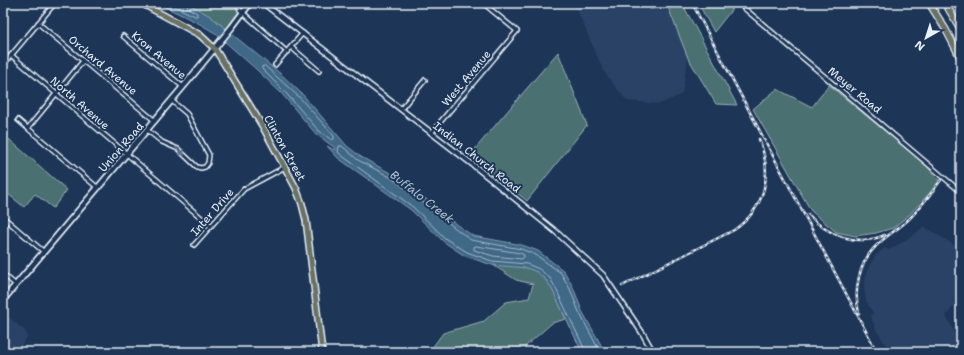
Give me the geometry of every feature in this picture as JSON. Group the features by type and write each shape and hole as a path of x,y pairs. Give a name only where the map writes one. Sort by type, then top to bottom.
{"highway":[{"path":"929,3 946,30 961,59"},
{"path":"945,3 961,30"}],"main road":[{"name":"Clinton Street","path":"141,3 200,35 216,46 285,167 298,193 304,212 322,352"},
{"name":"Union Road","path":"3,300 172,101 250,3"}],"street":[{"path":"3,65 55,3"},
{"path":"238,3 239,9 287,52"},
{"name":"Indian Church Road","path":"263,3 535,214 603,275 654,352"},
{"name":"West Avenue","path":"431,133 517,31 483,3"},
{"name":"Meyer Road","path":"738,3 961,192"},
{"name":"Orchard Avenue","path":"38,23 155,121"},
{"path":"275,65 303,33"},
{"name":"Kron Avenue","path":"123,36 183,87"},
{"path":"291,47 319,70"},
{"name":"North Avenue","path":"11,55 211,226"},
{"path":"28,128 84,61"},
{"path":"401,109 425,80"},
{"path":"147,130 162,142 178,148 197,167 205,167 208,164 209,155 187,114 172,101"},
{"path":"18,120 98,188"},
{"name":"Inter Drive","path":"194,245 244,189 285,167"},
{"path":"3,217 44,252"},
{"path":"3,274 16,285"}],"shaded area":[{"path":"574,3 645,3 650,9 668,7 688,58 682,94 660,104 627,101 604,72"},
{"path":"923,226 961,249 961,297 946,316 961,344 961,352 891,352 876,330 871,316 873,313 866,301 864,287 866,276 876,255 885,248 889,250 914,235"},
{"path":"5,314 26,332 27,337 17,352 3,352 3,315"}],"green space":[{"path":"187,3 250,3 229,31 210,16"},
{"path":"645,3 682,3 737,105 716,104 688,58 668,7 650,9"},
{"path":"698,3 728,3 733,8 714,32"},
{"path":"558,52 587,125 527,201 470,155"},
{"path":"829,85 926,165 940,182 909,215 893,228 876,233 855,236 836,232 811,211 753,109 777,89 812,107"},
{"path":"3,134 67,190 53,208 35,194 24,207 3,190"},
{"path":"493,265 524,267 536,271 552,289 566,319 552,323 519,352 429,352 443,333 484,321 506,302 529,298 533,284 516,280"}],"water":[{"name":"Buffalo Creek","path":"157,3 187,3 210,16 282,75 303,95 347,146 361,157 392,174 420,194 457,225 473,236 522,245 538,251 564,271 573,287 582,311 605,352 582,352 553,291 547,281 537,272 527,268 492,265 465,256 444,242 411,210 338,158 327,146 334,150 335,148 316,134 282,94 215,33"}],"railway":[{"path":"692,3 877,352"},
{"path":"622,286 734,230 745,221 760,201 764,189 766,165 759,139"},
{"path":"859,313 857,304 857,286 866,260 877,245 906,222 941,180"},
{"path":"808,214 824,228 844,237 864,240 885,235"}]}
